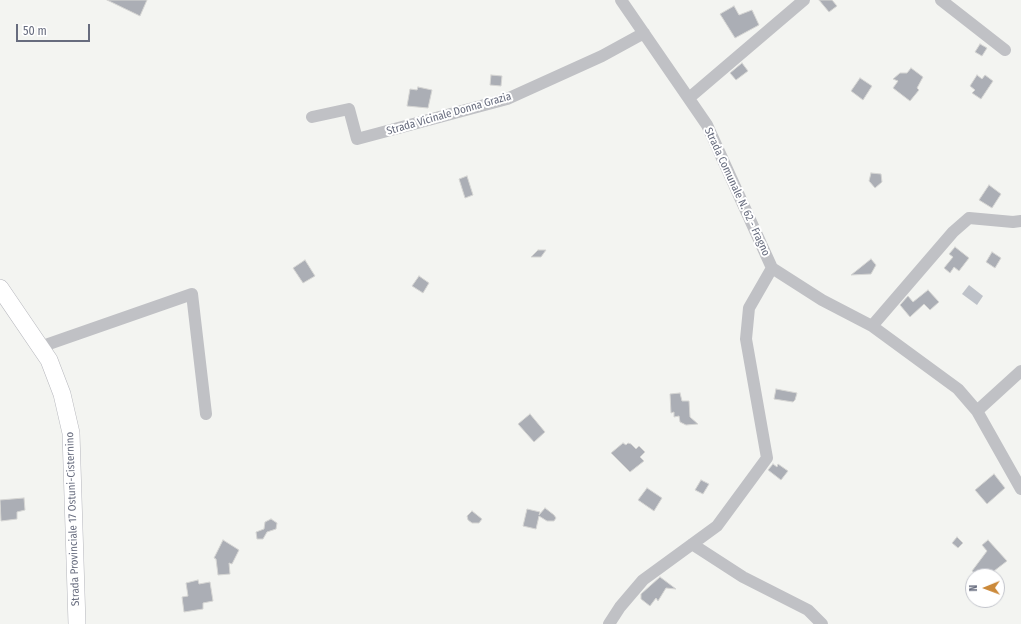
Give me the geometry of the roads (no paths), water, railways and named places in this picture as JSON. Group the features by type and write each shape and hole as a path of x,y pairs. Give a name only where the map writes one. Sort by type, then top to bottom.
{"main road":[{"name":"Strada Provinciale 17 Ostuni-Cisternino","path":"0,288 49,360 62,394 71,433 77,624"}],"street":[{"name":"Strada Comunale N. 62 - Fragno","path":"609,624 620,607 643,580 717,526 767,458 746,340 749,308 772,268 707,125 621,0"},
{"path":"689,98 804,0"},
{"path":"940,0 1005,50"},
{"name":"Strada Vicinale Donna Grazia","path":"312,117 349,110 357,139 507,99 602,56 644,33"},
{"path":"872,326 953,232 969,218 1013,222 1021,221"},
{"path":"772,268 822,300 872,326 958,389 977,411 1021,489"},
{"path":"40,347 192,294 206,414"},
{"path":"977,411 1021,371"},
{"path":"692,544 743,577 808,610 822,624"}]}
